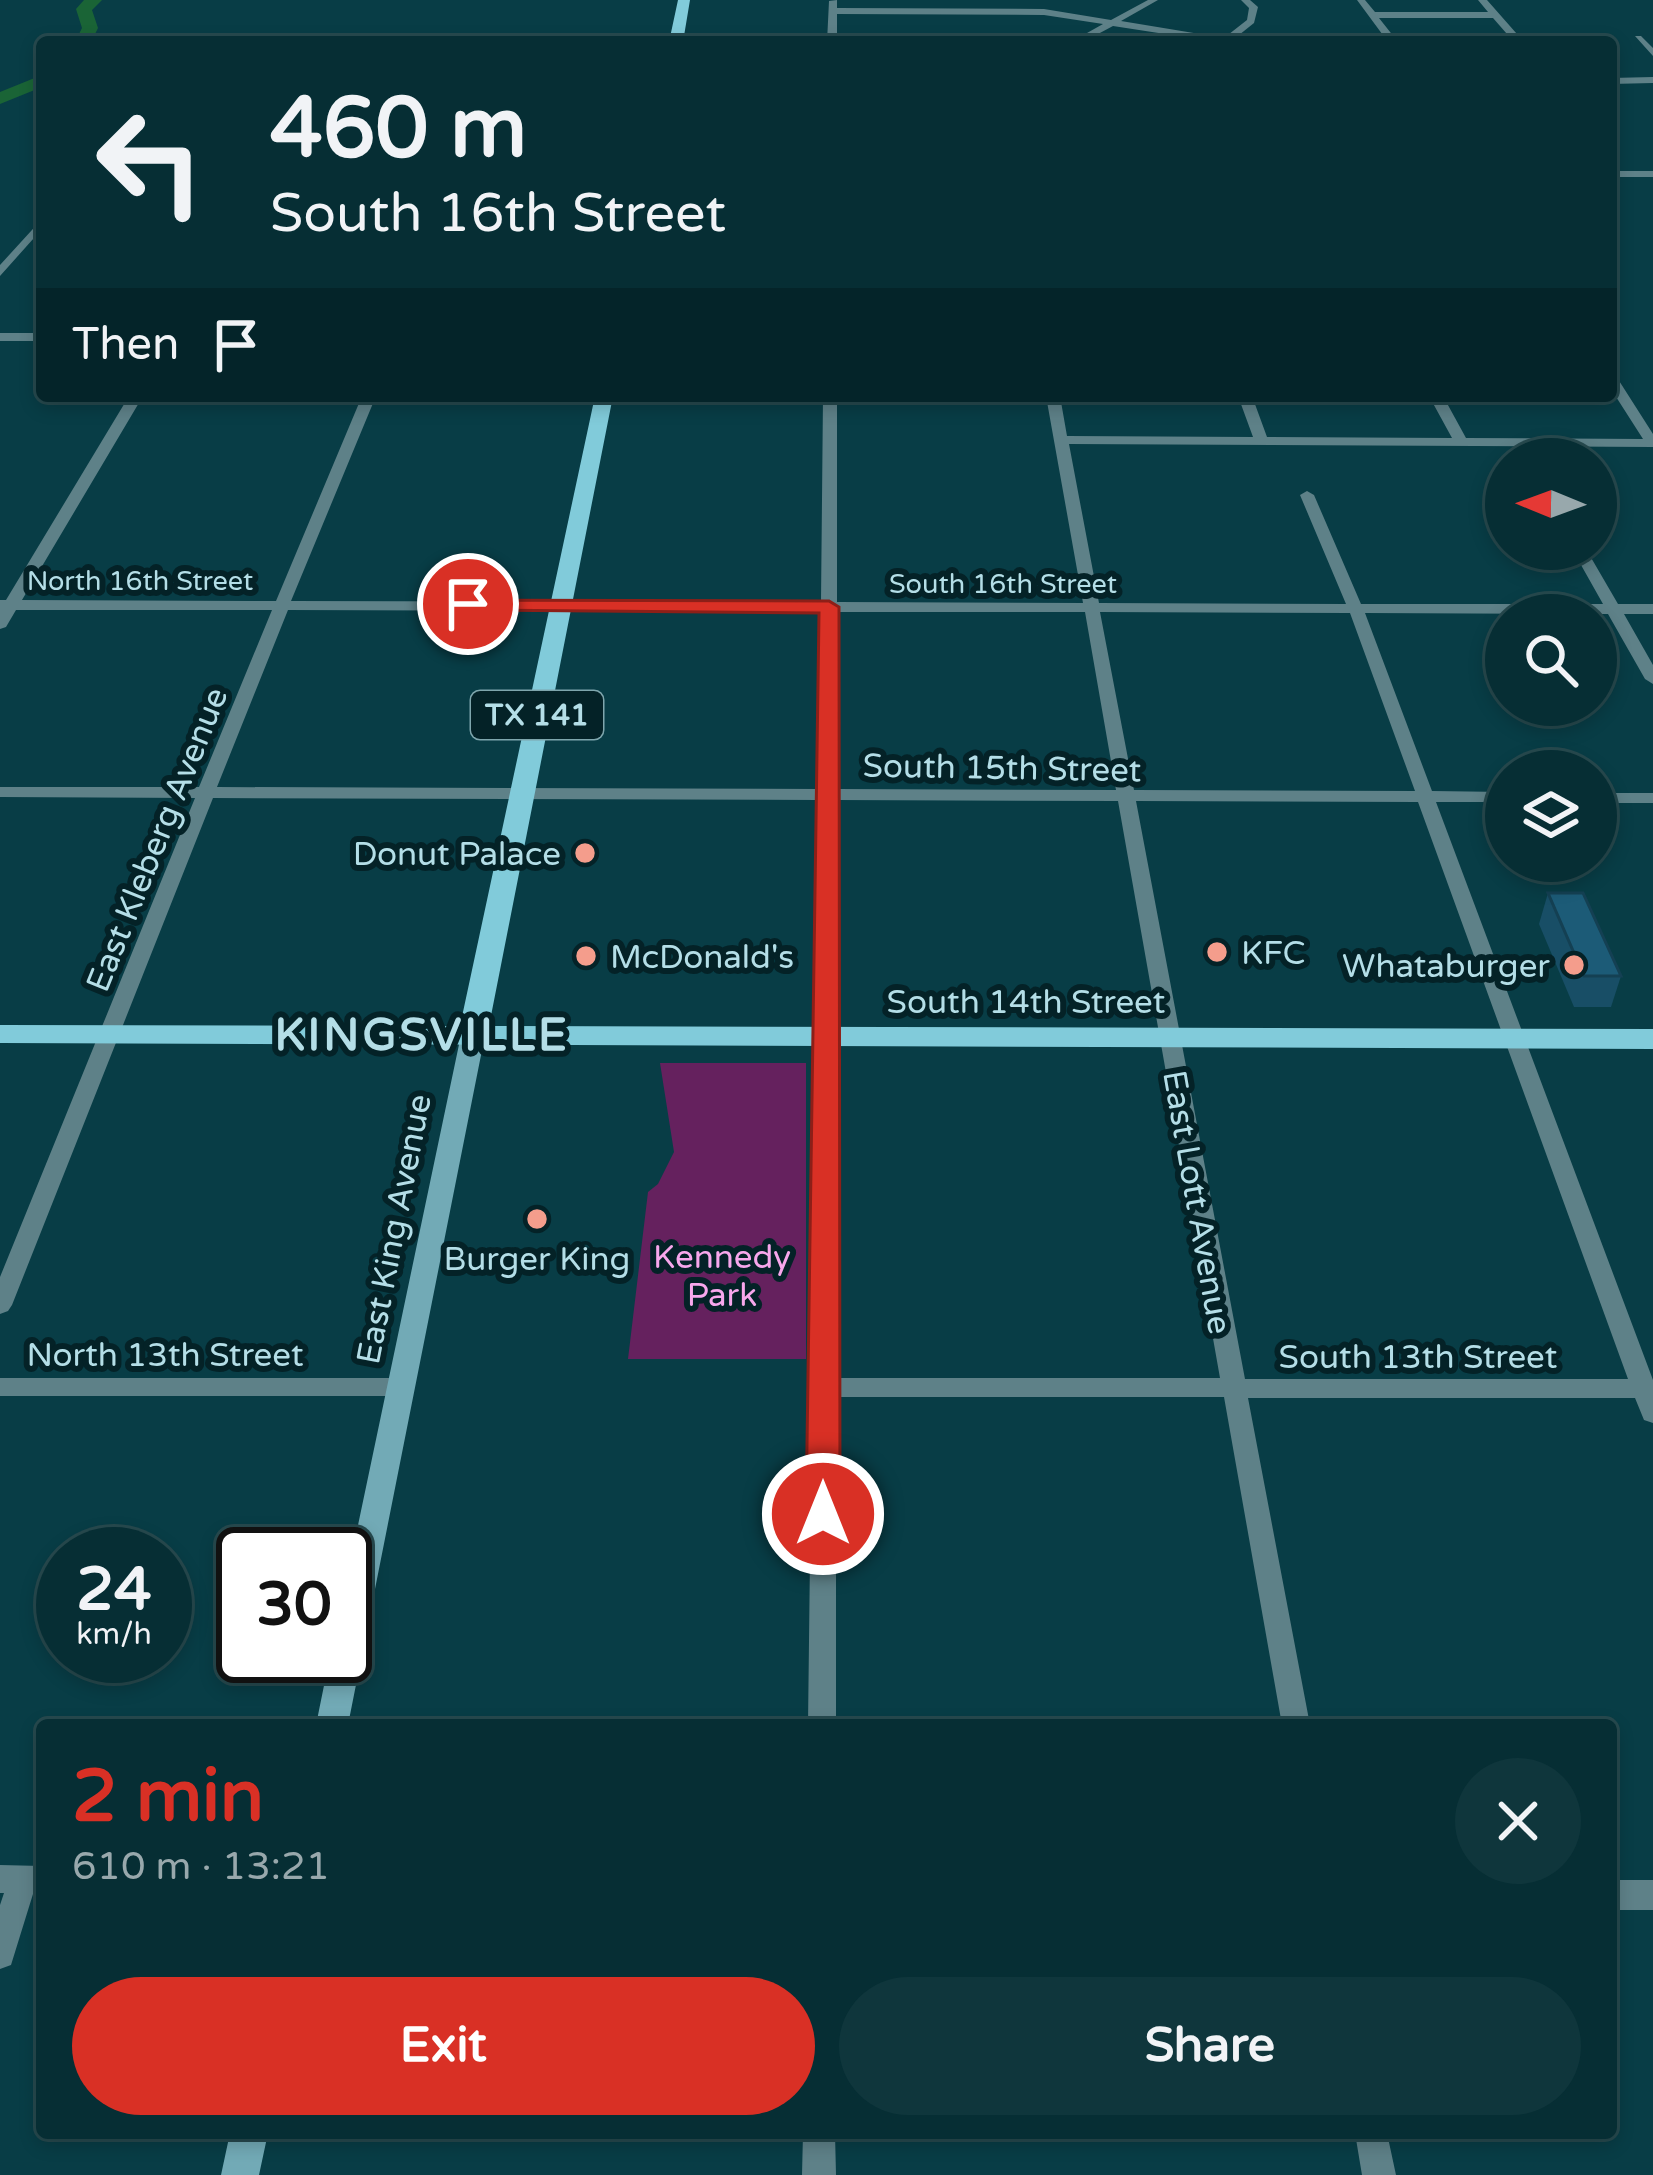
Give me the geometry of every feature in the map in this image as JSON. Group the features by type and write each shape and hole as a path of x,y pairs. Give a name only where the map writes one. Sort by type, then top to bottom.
{"main road":[{"path":"677,36 684,0"},
{"name":"East King Avenue","path":"333,1719 603,402"},
{"name":"South 14th Street","path":"0,1034 1653,1039"},
{"path":"240,2175 248,2139"}],"street":[{"path":"1087,36 1154,0"},
{"path":"1236,36 1251,21 1254,8 1245,0"},
{"path":"1360,0 1388,36"},
{"path":"1482,0 1514,36"},
{"path":"832,36 833,5 1044,11 1202,36"},
{"path":"1370,15 1495,15"},
{"path":"1638,38 1653,53"},
{"path":"1617,80 1653,80"},
{"path":"1617,172 1653,174"},
{"path":"0,272 36,229"},
{"path":"0,337 36,338"},
{"path":"1617,388 1653,443"},
{"path":"0,624 6,605 132,402"},
{"name":"East Kleberg Avenue","path":"0,1304 280,605 366,402"},
{"path":"822,1719 830,402"},
{"name":"East Lott Avenue","path":"1054,402 1295,1719"},
{"path":"1247,402 1261,440"},
{"path":"1439,402 1460,440"},
{"path":"1060,440 1653,443"},
{"path":"1307,495 1356,609 1650,1397"},
{"name":"North 16th Street","path":"6,605 280,605"},
{"name":"South 16th Street","path":"280,605 1485,609"},
{"name":"South 16th Street","path":"1617,609 1653,609"},
{"path":"1617,614 1653,679"},
{"name":"South 15th Street","path":"0,791 1485,797"},
{"path":"1617,798 1653,798"},
{"name":"North 13th Street","path":"0,1387 401,1387"},
{"name":"South 13th Street","path":"824,1387 1232,1388 1650,1397"},
{"path":"0,1954 22,1879"},
{"path":"1617,1895 1653,1895"},
{"path":"819,2139 819,2175"},
{"path":"1372,2139 1379,2175"}],"green space":[{"name":"Kennedy Park","path":"660,1063 806,1063 806,1359 628,1359 648,1192 658,1184 674,1152"}],"building":[{"path":"1548,893 1583,893 1621,976 1584,976"}],"waterway":[{"path":"86,36 90,28 84,9 94,0"},
{"path":"0,99 36,83"}],"place":[{"name":"Donut Palace","path":"585,853"},
{"name":"KFC","path":"1217,952"},
{"name":"McDonald's","path":"586,956"},
{"name":"Whataburger","path":"1574,965"},
{"name":"Burger King","path":"537,1219"}],"district":[{"name":"KINGSVILLE","path":"422,1034"}],"route":[{"path":"468,604 829,607 823,1514"}]}
